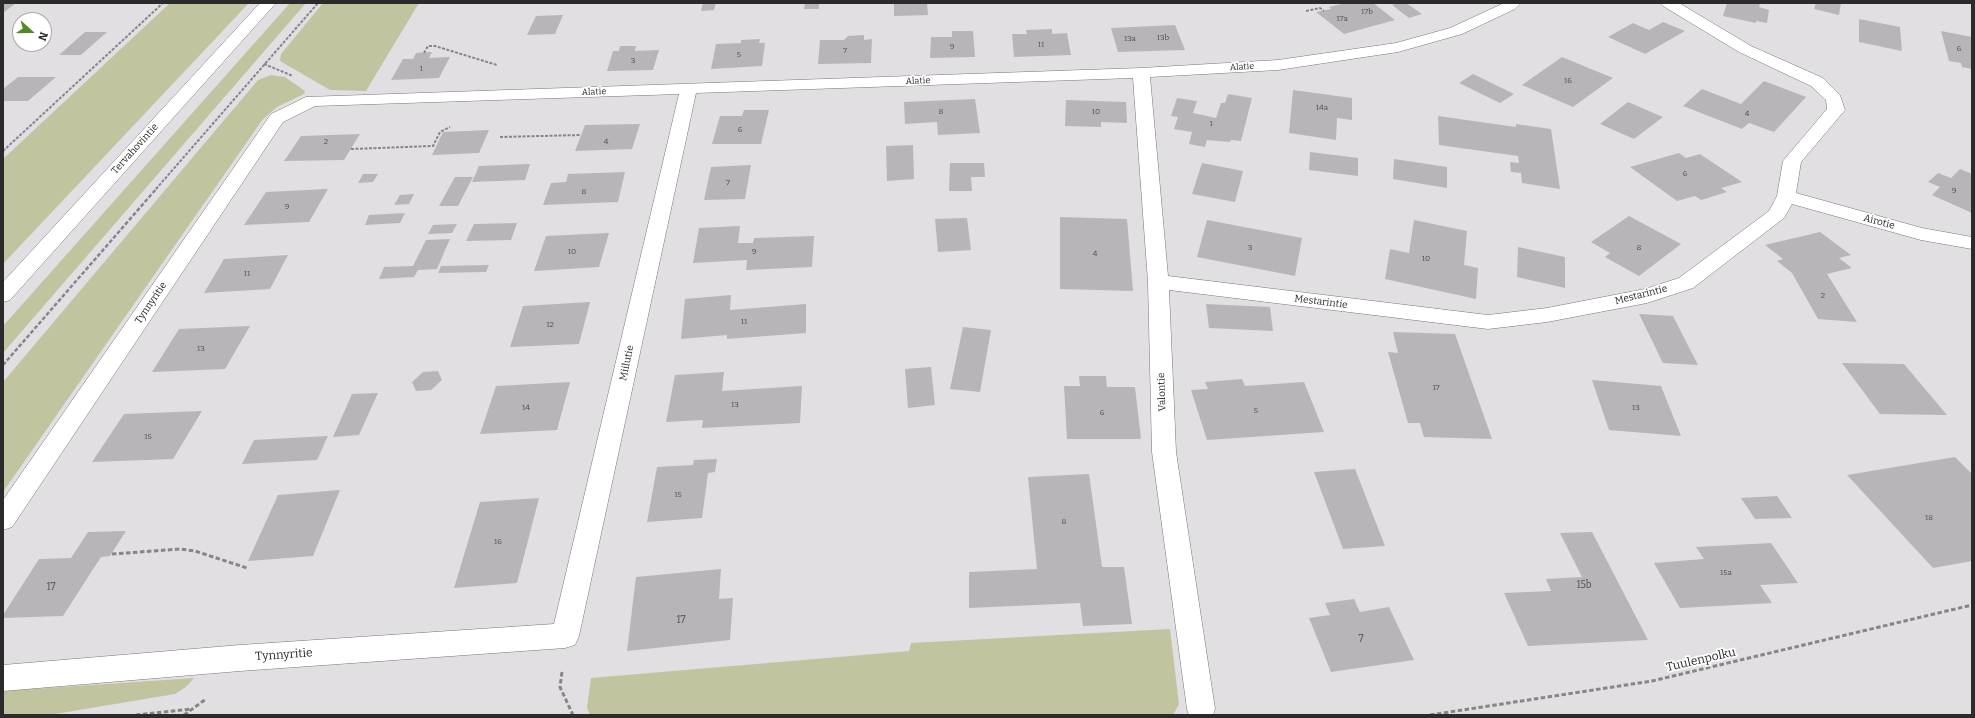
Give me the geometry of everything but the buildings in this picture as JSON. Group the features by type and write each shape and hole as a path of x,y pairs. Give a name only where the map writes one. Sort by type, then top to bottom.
{"street":[{"name":"Tervahovintie","path":"3,295 268,3"},
{"name":"Alatie","path":"312,101 688,90 1141,73 1278,65 1354,55 1398,47 1456,31 1510,6 1513,3"},
{"name":"Mestarintie","path":"1158,282 1488,322 1547,315 1647,296 1686,283 1777,214 1786,196 1792,161 1836,110 1834,99 1817,82 1744,48 1668,3"},
{"name":"Valontie","path":"1141,73 1158,282 1164,452 1202,708"},
{"name":"Miilutie","path":"565,636 688,90"},
{"name":"Tynnyritie","path":"3,520 277,118 312,101"},
{"name":"Airotie","path":"1786,196 1921,234 1972,243"},
{"name":"Tynnyritie","path":"3,678 240,658 565,636"}],"path":[{"path":"3,151 163,3"},
{"path":"3,365 318,3"},
{"path":"1306,11 1320,8 1324,11"},
{"path":"424,53 428,46 435,46 497,65"},
{"path":"350,149 433,146 440,132 454,125"},
{"path":"500,137 581,135"},
{"path":"112,554 180,549 195,551 247,568"},
{"name":"Tuulenpolku","path":"1430,715 1652,681 1972,605"},
{"path":"565,636 560,687 573,715"},
{"path":"136,715 193,709"}],"green space":[{"path":"170,3 249,3 3,264 3,159"},
{"path":"290,3 306,3 3,353 3,326"},
{"path":"323,3 419,3 366,91 330,90 280,61 281,54"},
{"path":"271,75 285,77 305,91 304,94 277,107 263,119 3,492 3,382 258,80"},
{"path":"1170,629 1179,704 1173,715 590,715 587,708 591,678 909,651 911,643"},
{"path":"194,678 186,687 175,694 49,715 3,715 3,691"}]}
